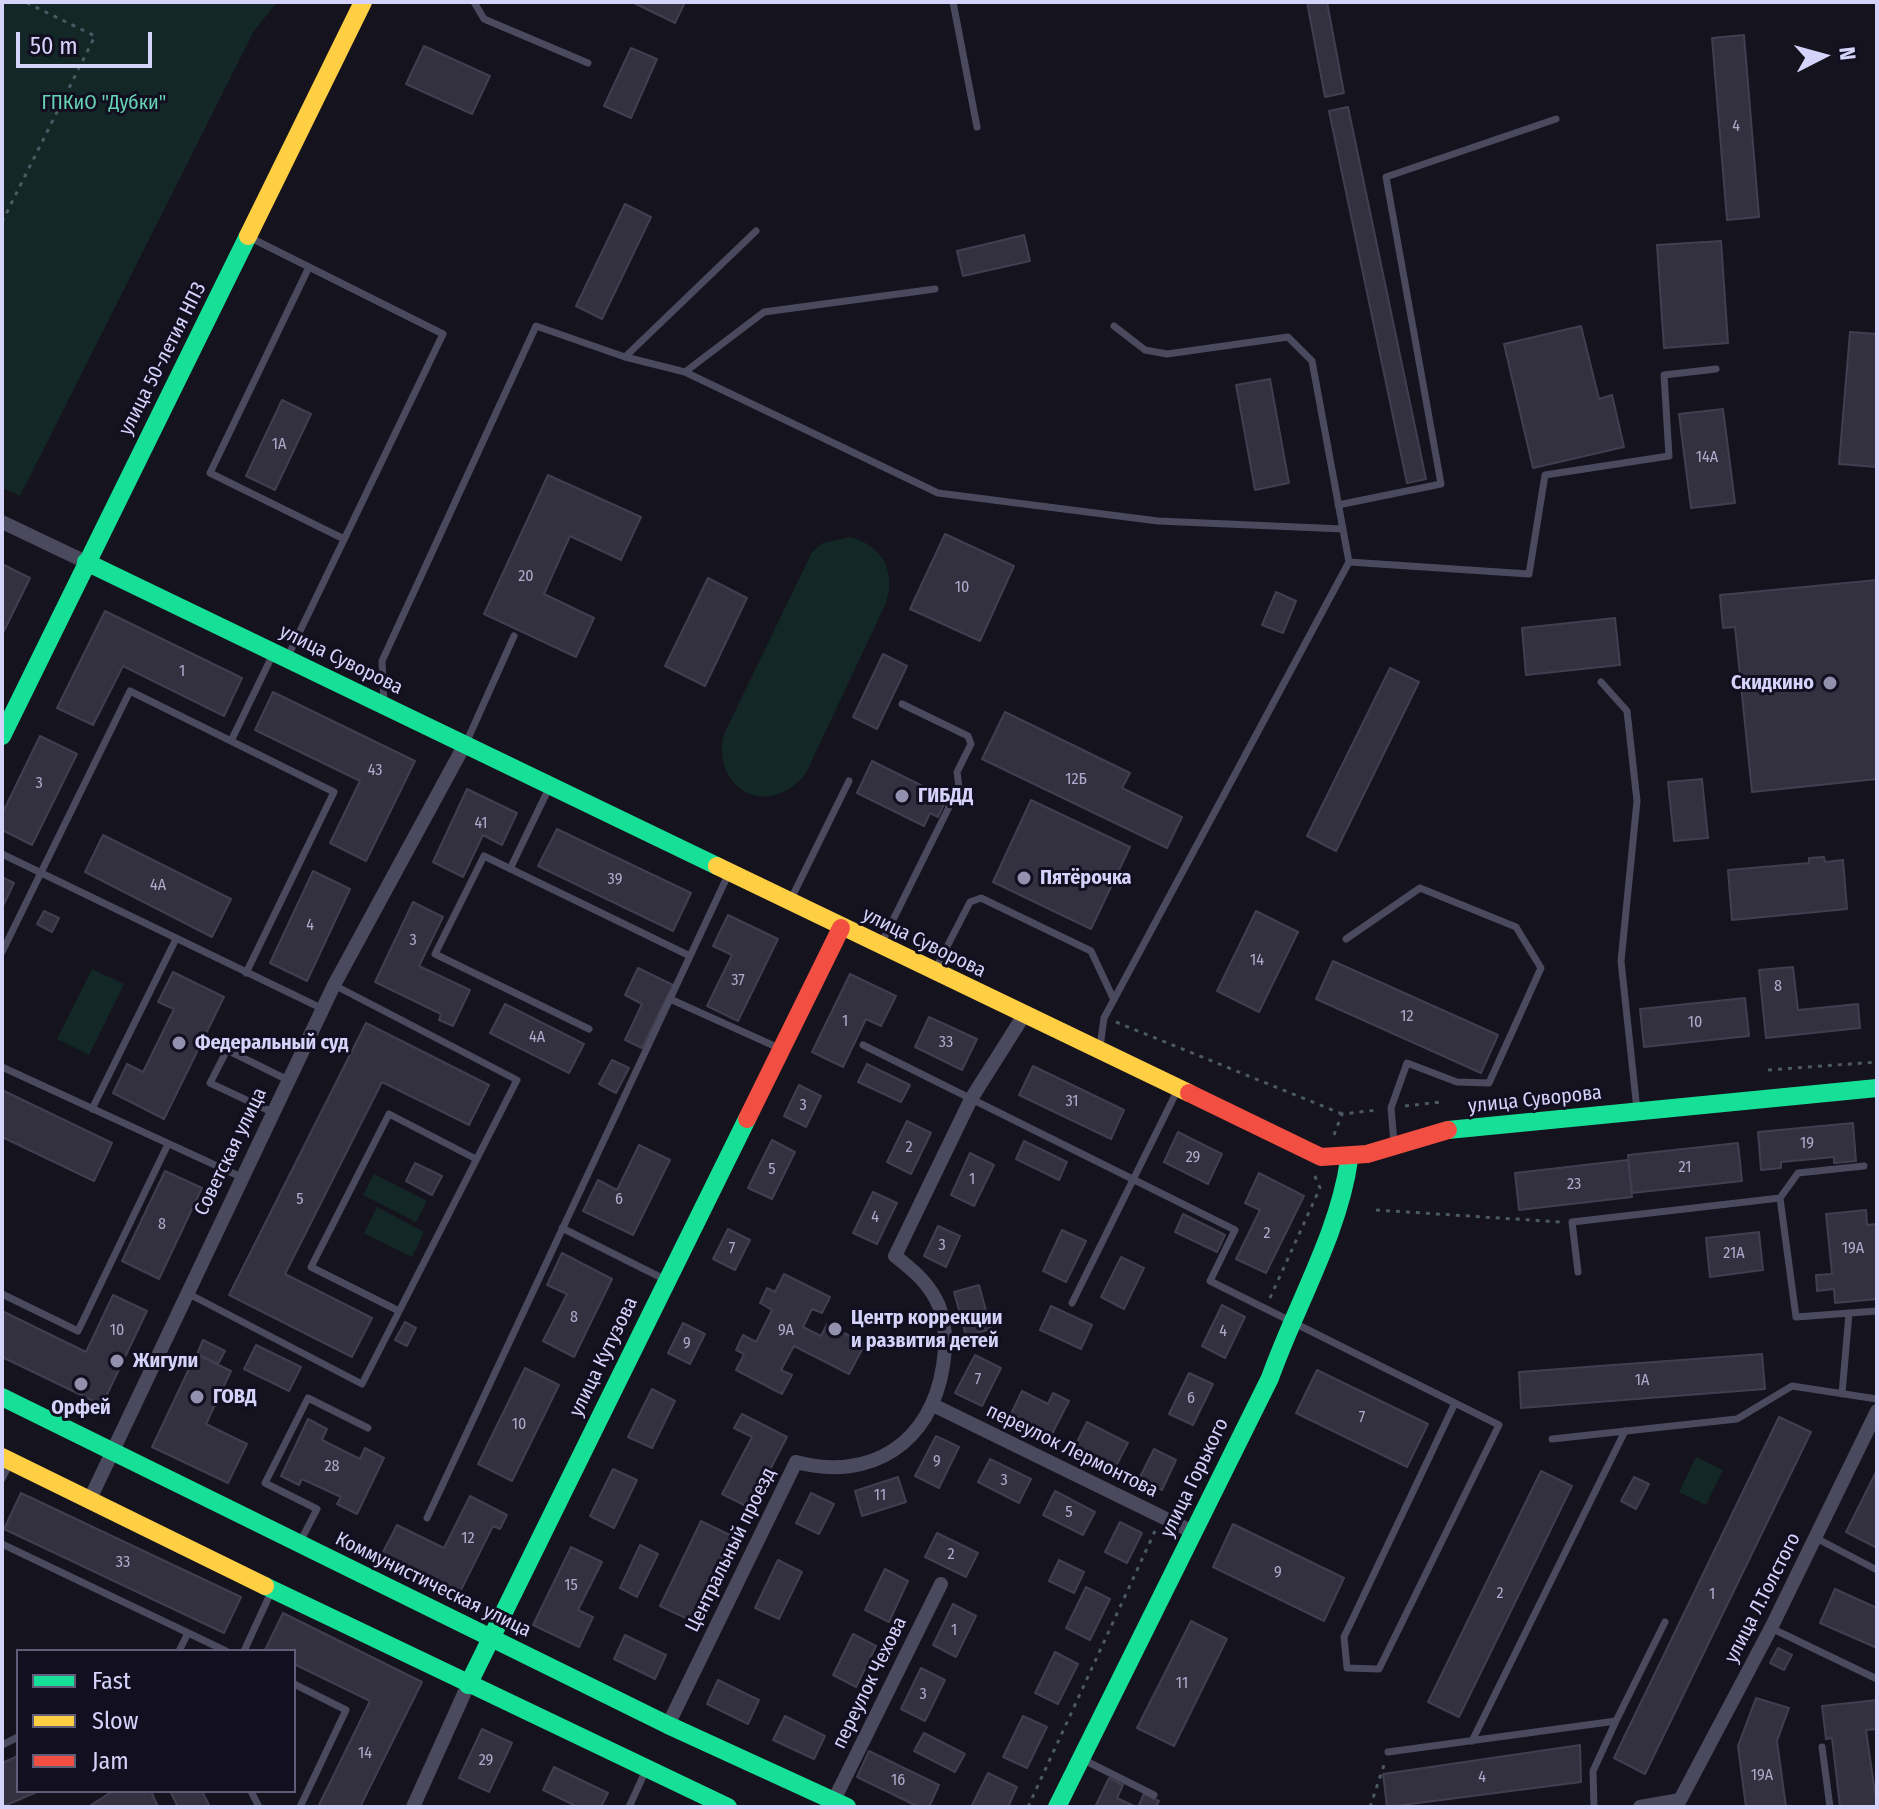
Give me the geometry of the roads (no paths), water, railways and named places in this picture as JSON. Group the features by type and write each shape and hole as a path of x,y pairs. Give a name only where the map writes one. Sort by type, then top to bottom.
{"main road":[{"name":"улица 50-летия НПЗ","path":"2,736 363,2"},
{"name":"улица Суворова","path":"86,562 1177,1091 1321,1157 1349,1160 1394,1143 1447,1130 1877,1088"},
{"name":"улица Кутузова","path":"468,1685 841,928"},
{"name":"улица Горького","path":"1057,1807 1270,1378 1290,1321 1344,1197 1349,1160"},
{"name":"Коммунистическая улица","path":"2,1397 668,1725 841,1804"},
{"path":"6,1459 468,1685 728,1807"}],"street":[{"name":"улица Суворова","path":"2,522 86,562"},
{"name":"Советская улица","path":"90,1499 334,985 465,744"},
{"name":"Центральный проезд","path":"668,1725 796,1462 818,1468 853,1468 894,1453 933,1405 946,1347 939,1306 922,1277 895,1256 971,1099 1024,1015"},
{"name":"переулок Лермонтова","path":"933,1405 1193,1532"},
{"name":"улица Л.Толстого","path":"1682,1803 1877,1411"},
{"name":"переулок Чехова","path":"841,1804 941,1584"},
{"name":"улица Кутузова","path":"413,1807 468,1685"},
{"path":"1640,1807 1682,1803"}],"lane":[{"path":"474,2 484,19 588,63"},
{"path":"953,2 977,127"},
{"path":"1338,505 1441,484 1386,177 1556,119"},
{"path":"625,357 756,231"},
{"path":"231,741 344,539 443,334 249,237"},
{"path":"309,267 210,473 344,539"},
{"path":"685,372 764,312 935,289"},
{"path":"385,705 382,661 536,326 625,357 685,372 938,493 1158,521 1343,529"},
{"path":"1099,1052 1104,1018 1349,562 1312,361 1288,337 1167,354 1145,350 1114,326"},
{"path":"1349,562 1529,574 1545,475 1669,456 1664,375 1716,369"},
{"path":"465,744 514,636"},
{"path":"1601,682 1627,711 1637,801 1621,961 1637,1112"},
{"path":"2,952 130,691 334,792 246,973"},
{"path":"880,947 959,787 957,772 971,744 968,736 902,704"},
{"path":"789,903 849,781"},
{"path":"510,869 550,785"},
{"path":"2,854 323,1009"},
{"path":"589,1029 435,954 484,856 690,956"},
{"path":"427,1518 729,873"},
{"path":"1346,939 1420,888 1516,927 1541,968 1489,1083 1457,1082 1407,1063 1391,1108 1394,1143"},
{"path":"934,973 970,902 981,898 1091,951 1114,1000"},
{"path":"92,1109 176,939"},
{"path":"187,1293 362,1384 517,1080 334,985"},
{"path":"670,999 781,1050"},
{"path":"863,1045 1235,1230 1210,1281 1265,1308 1290,1321 1455,1403 1499,1425 1379,1669 1347,1668 1344,1637 1455,1403"},
{"path":"272,1112 210,1083 227,1050 288,1080"},
{"path":"2,1067 241,1177"},
{"path":"1072,1303 1177,1091"},
{"path":"399,1311 311,1267 389,1114 476,1159"},
{"path":"2,1294 78,1331 168,1144"},
{"path":"1864,1166 1798,1173 1780,1198 1796,1317 1877,1311"},
{"path":"1578,1272 1572,1222 1780,1198"},
{"path":"562,1228 666,1281"},
{"path":"1842,1394 1849,1313"},
{"path":"1552,1439 1737,1419 1792,1386 1877,1399"},
{"path":"299,1544 317,1509 265,1483 308,1398 368,1428"},
{"path":"1472,1741 1625,1431"},
{"path":"2,1479 6,1459"},
{"path":"1816,1538 1877,1570"},
{"path":"2,1544 222,1649"},
{"path":"245,1649 273,1588"},
{"path":"1594,1807 1593,1771 1665,1622"},
{"path":"1771,1628 1877,1679"},
{"path":"180,1649 188,1633"},
{"path":"296,1685 346,1710 300,1807"},
{"path":"1388,1752 1616,1721"},
{"path":"1822,1747 1830,1807"},
{"path":"1081,1759 1154,1795"},
{"path":"629,1807 647,1768"}],"place":[{"name":"Скидкино","path":"1830,683"},
{"name":"ГИБДД","path":"902,796"},
{"name":"Пятёрочка","path":"1024,878"},
{"name":"Федеральный суд","path":"179,1043"},
{"name":"Центр коррекции и развития детей","path":"835,1329"},
{"name":"Жигули","path":"117,1361"},
{"name":"Орфей","path":"81,1384"},
{"name":"ГОВД","path":"197,1397"}],"park label":[{"name":"ГПКиО \"Дубки\"","path":"104,103"}]}
